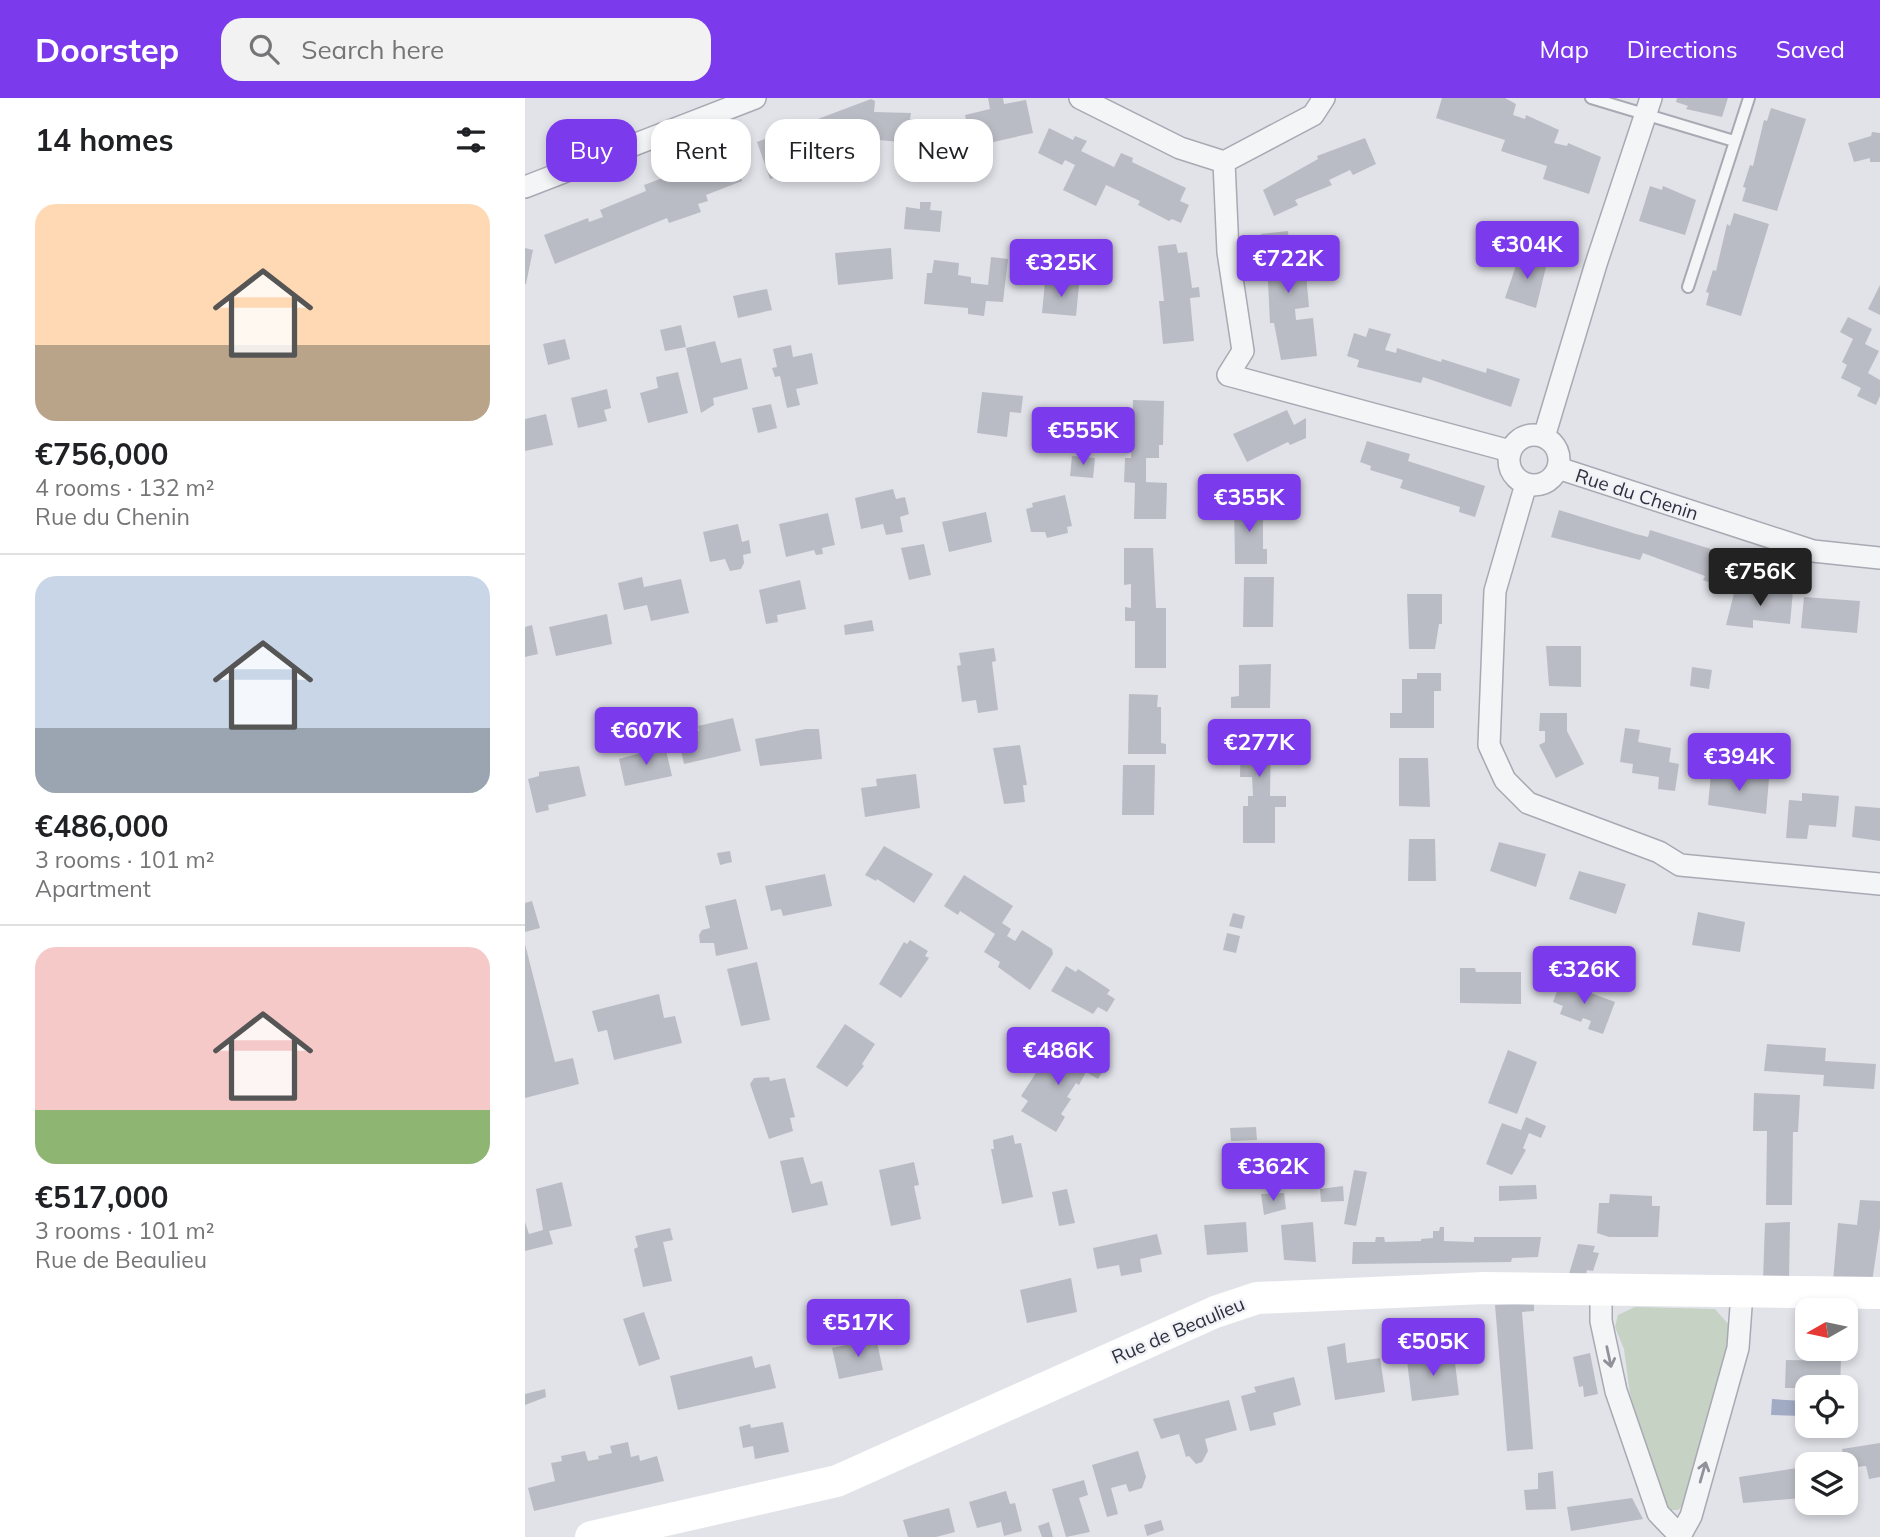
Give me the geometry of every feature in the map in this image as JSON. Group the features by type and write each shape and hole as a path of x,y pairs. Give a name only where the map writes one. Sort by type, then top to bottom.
{"street":[{"path":"525,187 755,98"},
{"path":"1080,98 1180,148 1224,162 1313,115 1324,98"},
{"path":"1544,436 1649,106"},
{"path":"1224,162 1228,252 1244,351 1228,375 1510,451"},
{"path":"1528,435 1544,436 1556,448 1558,468 1543,484 1526,484 1513,474 1509,466 1510,451 1520,439 1528,435"},
{"name":"Rue du Chenin","path":"1558,468 1813,551 1880,558"},
{"path":"1526,484 1495,591 1489,745 1505,780 1528,803 1659,852 1679,865 1880,884"},
{"name":"Rue de Beaulieu","path":"600,1536 837,1481 1215,1312 1257,1298 1483,1288 1880,1293"},
{"path":"1601,1290 1601,1321 1616,1391 1658,1513 1680,1536 1691,1517 1738,1348 1742,1293"}],"lane":[{"path":"1591,98 1649,106 1734,141"},
{"path":"1688,287 1749,98"}],"green space":[{"path":"1635,1307 1715,1309 1729,1325 1729,1350 1684,1504 1678,1510 1669,1510 1662,1504 1630,1394 1624,1349 1615,1327 1618,1315"}],"water":[{"path":"1772,1399 1795,1400 1795,1416 1771,1415"}],"building":[{"path":"988,98 1003,98 1004,104 1026,100 1033,133 993,142 993,119 966,119 965,115 990,109"},
{"path":"1442,98 1505,98 1516,104 1513,115 1525,119 1526,115 1559,130 1554,143 1567,146 1568,143 1601,157 1589,194 1543,179 1547,166 1501,151 1505,140 1436,118"},
{"path":"1677,98 1728,98 1722,117 1686,109 1688,106 1676,102"},
{"path":"871,99 875,101 874,112 911,113 910,119 894,119 894,141 880,140 880,119 818,119"},
{"path":"1771,108 1806,119 1777,211 1742,201 1746,188 1743,187 1750,165 1753,166 1764,120 1767,121"},
{"path":"1049,128 1073,140 1075,136 1087,141 1081,151 1114,167 1121,153 1133,158 1132,162 1186,188 1180,201 1189,205 1181,223 1172,219 1169,221 1138,205 1140,201 1106,185 1096,206 1063,190 1075,165 1065,160 1062,165 1038,153"},
{"path":"1872,132 1880,133 1880,162 1870,162 1870,158 1854,162 1848,143 1871,136"},
{"path":"1365,138 1376,164 1353,175 1350,170 1329,180 1332,185 1295,200 1298,205 1274,216 1263,190 1318,159 1317,156"},
{"path":"765,139 765,165 757,142"},
{"path":"652,182 739,182 706,195 708,201 698,204 701,212 669,223 667,218 555,264 544,235 588,218 589,222 603,217 600,210 646,191 644,185"},
{"path":"1650,186 1662,190 1663,186 1696,200 1685,235 1639,221"},
{"path":"920,202 931,202 930,210 942,211 940,232 904,229 906,207 920,209"},
{"path":"1734,213 1769,224 1741,316 1706,305 1709,293 1706,292 1713,270 1716,271 1727,224 1730,226"},
{"path":"1288,231 1289,242 1303,241 1309,307 1295,309 1296,320 1313,318 1317,356 1281,360 1274,323 1270,323 1267,261 1264,262 1261,234"},
{"path":"1176,244 1178,253 1187,252 1192,288 1199,287 1200,297 1190,298 1194,341 1163,344 1159,301 1164,301 1158,246"},
{"path":"525,248 533,250 526,284 525,284"},
{"path":"891,248 893,279 838,285 835,253"},
{"path":"1520,254 1547,263 1536,308 1505,298"},
{"path":"991,257 1008,259 1003,302 986,301 984,316 968,314 968,308 924,304 927,273 932,273 934,260 959,263 958,275 971,277 971,283 988,285"},
{"path":"1045,282 1079,285 1076,316 1042,313"},
{"path":"1880,285 1880,315 1868,309"},
{"path":"767,289 772,310 738,318 733,296"},
{"path":"1848,317 1872,329 1865,344 1879,351 1868,373 1880,380 1880,396 1876,405 1857,396 1861,388 1841,378 1847,365 1842,362 1853,339 1840,332"},
{"path":"681,325 686,347 665,351 660,330"},
{"path":"1369,328 1391,334 1385,350 1396,353 1397,348 1441,362 1442,359 1486,373 1487,368 1520,379 1511,407 1423,377 1421,383 1357,367 1359,360 1347,356 1354,333 1366,337"},
{"path":"565,339 570,359 548,365 543,344"},
{"path":"715,341 721,363 741,358 748,389 713,398 714,405 701,413 686,348"},
{"path":"791,345 793,357 812,353 818,384 796,389 800,405 787,408 780,376 775,377 772,368 777,367 773,349"},
{"path":"678,372 688,413 648,423 640,393 658,388 656,377"},
{"path":"607,389 611,408 604,410 607,421 578,428 571,398"},
{"path":"982,392 1023,396 1021,413 1010,412 1007,437 977,433"},
{"path":"1133,400 1164,401 1163,445 1159,445 1159,458 1146,458 1146,482 1167,483 1166,519 1134,519 1135,483 1124,482 1125,458 1131,458"},
{"path":"771,404 777,428 758,433 752,408"},
{"path":"1287,410 1294,425 1306,418 1306,438 1290,445 1288,442 1247,462 1233,434"},
{"path":"546,414 553,445 525,451 525,419"},
{"path":"1367,441 1410,454 1408,461 1485,486 1475,517 1459,512 1460,507 1400,488 1403,480 1370,470 1371,466 1360,462"},
{"path":"1072,456 1095,458 1093,478 1070,476"},
{"path":"893,489 896,499 905,497 909,514 900,517 903,532 886,535 883,524 861,529 855,498"},
{"path":"1065,495 1072,526 1067,527 1068,533 1047,538 1045,532 1031,532 1026,509 1033,507 1032,503"},
{"path":"1234,502 1263,502 1263,549 1267,549 1267,564 1235,564"},
{"path":"1559,510 1636,534 1648,537 1650,530 1714,550 1712,557 1724,561 1716,585 1703,580 1705,576 1643,553 1640,560 1551,537"},
{"path":"986,512 992,542 949,552 942,522"},
{"path":"828,513 835,545 822,548 823,554 816,555 814,550 786,557 779,524"},
{"path":"738,524 742,542 749,540 751,553 743,555 744,563 741,569 730,571 725,559 710,562 703,532"},
{"path":"924,544 931,575 909,580 901,548"},
{"path":"1124,548 1153,548 1156,608 1166,608 1166,668 1135,668 1135,621 1125,621 1125,607 1131,608 1131,584 1124,585"},
{"path":"642,577 644,587 681,579 689,613 651,621 647,605 624,610 618,583"},
{"path":"1244,577 1274,577 1273,627 1243,627"},
{"path":"800,580 806,609 777,615 778,622 766,624 759,590"},
{"path":"1735,589 1776,593 1776,589 1793,591 1790,624 1753,620 1753,628 1726,625"},
{"path":"1407,594 1442,594 1442,624 1439,624 1435,649 1409,649"},
{"path":"1804,597 1860,601 1857,633 1801,628"},
{"path":"607,614 612,644 556,656 549,627"},
{"path":"872,620 874,631 845,635 844,625"},
{"path":"532,625 538,654 525,657 525,627"},
{"path":"1546,646 1581,646 1581,687 1549,686"},
{"path":"994,648 996,661 992,662 998,710 978,713 976,700 962,702 957,666 961,665 959,653"},
{"path":"1271,664 1270,708 1231,708 1231,697 1239,696 1239,665"},
{"path":"1692,667 1712,670 1709,689 1690,686"},
{"path":"1417,673 1441,673 1441,691 1434,691 1434,728 1390,728 1390,713 1402,713 1402,679 1417,679"},
{"path":"1129,694 1158,695 1157,707 1161,707 1161,743 1166,744 1166,754 1128,754"},
{"path":"1540,713 1567,713 1567,731 1584,764 1556,778 1539,745 1545,742 1545,731 1539,731"},
{"path":"733,718 741,751 684,764 678,737 699,731 698,726"},
{"path":"1235,720 1283,720 1283,732 1271,732 1270,796 1286,796 1286,807 1275,807 1275,843 1243,843 1243,806 1248,806 1248,796 1253,796 1252,777 1240,777 1241,733 1234,733"},
{"path":"1625,728 1640,730 1638,742 1671,748 1669,762 1679,764 1675,791 1658,789 1659,777 1632,773 1633,764 1620,762"},
{"path":"819,729 822,759 760,766 755,739"},
{"path":"1020,745 1027,785 1023,785 1025,802 1004,804 993,748"},
{"path":"665,746 672,776 625,786 619,759"},
{"path":"1399,758 1428,758 1430,807 1399,806"},
{"path":"1123,765 1155,765 1154,815 1122,815"},
{"path":"579,766 586,796 548,805 549,810 536,813 528,779 539,776 539,772"},
{"path":"916,774 920,808 865,817 861,788 877,786 876,779"},
{"path":"1711,774 1769,779 1766,814 1708,805"},
{"path":"1802,793 1839,796 1836,827 1809,825 1807,839 1786,838 1789,800 1802,801"},
{"path":"1855,806 1880,808 1880,841 1852,837"},
{"path":"1409,839 1435,839 1436,881 1408,881"},
{"path":"1499,842 1546,854 1536,887 1490,871"},
{"path":"884,846 933,874 914,903 877,879 876,881 865,875"},
{"path":"730,851 732,862 720,865 717,853"},
{"path":"1579,871 1626,884 1616,914 1569,899"},
{"path":"825,874 832,906 783,916 781,909 771,911 765,886"},
{"path":"964,875 1013,906 1002,923 1011,929 1007,936 1015,941 1022,930 1052,949 1053,954 1030,990 998,967 1000,962 984,952 995,934 960,911 958,915 944,906"},
{"path":"736,899 748,949 716,956 714,943 700,943 699,935 702,930 710,928 705,906"},
{"path":"532,901 540,928 525,932 525,903"},
{"path":"1698,912 1745,922 1740,952 1692,945"},
{"path":"1233,913 1245,916 1242,929 1229,926"},
{"path":"1227,933 1240,936 1236,953 1223,950"},
{"path":"910,940 928,951 925,956 929,958 901,998 879,984 904,942 907,944"},
{"path":"525,944 555,1062 573,1058 579,1084 525,1098"},
{"path":"757,962 770,1020 741,1026 727,969"},
{"path":"1066,966 1076,972 1078,969 1110,990 1107,994 1115,999 1107,1012 1098,1007 1093,1014 1051,991"},
{"path":"1460,968 1475,968 1476,972 1521,972 1521,1004 1460,1003"},
{"path":"1562,978 1573,982 1572,986 1615,1002 1603,1034 1588,1029 1591,1021 1583,1018 1581,1022 1560,1014 1563,1006 1553,1002"},
{"path":"659,994 664,1018 675,1016 682,1043 614,1060 607,1030 598,1032 592,1011"},
{"path":"845,1024 875,1044 862,1064 864,1066 847,1087 816,1067"},
{"path":"1767,1044 1826,1048 1825,1061 1876,1064 1874,1089 1823,1086 1824,1075 1764,1071"},
{"path":"1073,1046 1106,1066 1098,1079 1086,1072 1079,1085 1076,1083 1067,1097 1071,1099 1061,1114 1065,1117 1056,1132 1021,1111 1028,1101 1021,1096 1043,1062 1057,1071"},
{"path":"1508,1050 1537,1062 1517,1114 1488,1103"},
{"path":"769,1077 770,1081 785,1078 795,1117 790,1118 793,1131 769,1139 750,1084 754,1078"},
{"path":"1754,1093 1800,1095 1798,1132 1793,1132 1792,1205 1766,1205 1767,1131 1753,1131"},
{"path":"1526,1117 1546,1126 1541,1138 1529,1133 1523,1148 1526,1150 1512,1175 1486,1164 1502,1123 1521,1130"},
{"path":"1256,1127 1257,1140 1231,1141 1230,1128"},
{"path":"1013,1135 1015,1144 1021,1143 1033,1197 1002,1204 991,1149 994,1149 993,1140"},
{"path":"803,1157 811,1184 822,1181 828,1205 792,1213 780,1161"},
{"path":"914,1162 919,1185 914,1186 921,1219 891,1226 879,1170"},
{"path":"1354,1170 1367,1172 1356,1226 1344,1224"},
{"path":"562,1182 572,1226 549,1231 553,1244 525,1251 525,1222 529,1234 543,1230 536,1189"},
{"path":"1536,1185 1537,1199 1499,1201 1499,1186"},
{"path":"1343,1186 1344,1201 1321,1202 1320,1189"},
{"path":"1067,1189 1075,1223 1059,1226 1052,1192"},
{"path":"1284,1193 1286,1209 1264,1215 1261,1194"},
{"path":"1610,1194 1652,1196 1652,1206 1660,1206 1658,1237 1609,1237 1597,1233 1599,1203 1609,1203"},
{"path":"1860,1200 1880,1201 1880,1228 1872,1282 1833,1282 1838,1223 1857,1225"},
{"path":"1246,1222 1248,1252 1207,1255 1204,1225"},
{"path":"1313,1222 1316,1262 1284,1260 1281,1225"},
{"path":"1790,1222 1789,1281 1763,1280 1765,1223"},
{"path":"1440,1227 1444,1227 1444,1241 1474,1242 1474,1237 1541,1237 1538,1257 1512,1258 1511,1262 1352,1264 1353,1242 1375,1242 1376,1237 1384,1237 1385,1242 1421,1241 1433,1238 1433,1231 1439,1231"},
{"path":"670,1228 673,1240 663,1242 672,1281 643,1287 634,1249 638,1247 635,1236"},
{"path":"1157,1234 1162,1254 1140,1259 1142,1272 1121,1276 1119,1265 1097,1269 1093,1248"},
{"path":"1578,1244 1595,1246 1593,1252 1599,1253 1593,1271 1587,1270 1586,1275 1569,1274"},
{"path":"1071,1278 1077,1312 1027,1323 1020,1290"},
{"path":"1534,1303 1534,1311 1522,1312 1533,1449 1507,1451 1495,1305"},
{"path":"644,1312 660,1359 639,1366 623,1319"},
{"path":"876,1338 883,1370 839,1379 832,1348"},
{"path":"1345,1343 1347,1363 1380,1358 1385,1392 1335,1400 1327,1347"},
{"path":"1590,1353 1598,1394 1584,1397 1583,1386 1579,1387 1573,1357"},
{"path":"1454,1355 1459,1395 1412,1401 1407,1361"},
{"path":"752,1356 755,1368 770,1364 776,1388 678,1410 670,1376"},
{"path":"1786,1360 1841,1362 1840,1375 1795,1375 1795,1388 1785,1388"},
{"path":"1294,1377 1301,1405 1273,1413 1276,1425 1250,1431 1241,1396 1256,1392 1254,1387"},
{"path":"545,1389 546,1397 525,1405 525,1394"},
{"path":"1229,1400 1237,1430 1205,1439 1208,1451 1202,1462 1196,1464 1189,1456 1186,1457 1179,1434 1161,1439 1153,1419"},
{"path":"783,1422 789,1452 755,1459 753,1446 743,1448 739,1427 750,1424 751,1428"},
{"path":"628,1442 631,1457 639,1455 640,1461 657,1456 664,1481 534,1511 528,1488 555,1481 551,1463 562,1461 561,1456 585,1451 588,1461 599,1459 598,1456 612,1453 610,1446"},
{"path":"1880,1443 1880,1477 1869,1479 1866,1466 1858,1467 1858,1452 1843,1452 1842,1449"},
{"path":"1138,1451 1146,1477 1142,1488 1129,1492 1126,1484 1111,1488 1118,1514 1107,1517 1092,1465"},
{"path":"1795,1468 1795,1499 1743,1503 1739,1477"},
{"path":"1553,1471 1556,1509 1526,1510 1524,1490 1538,1489 1538,1473"},
{"path":"1084,1480 1088,1495 1079,1498 1090,1532 1066,1537 1052,1489"},
{"path":"1006,1491 1010,1504 1015,1503 1022,1531 1004,1536 1001,1522 977,1528 969,1502"},
{"path":"1632,1498 1643,1519 1571,1531 1567,1507"},
{"path":"949,1508 955,1532 936,1537 908,1537 903,1520"},
{"path":"1161,1520 1164,1530 1147,1536 1144,1525"},
{"path":"1049,1522 1053,1537 1042,1537 1038,1526"}]}
